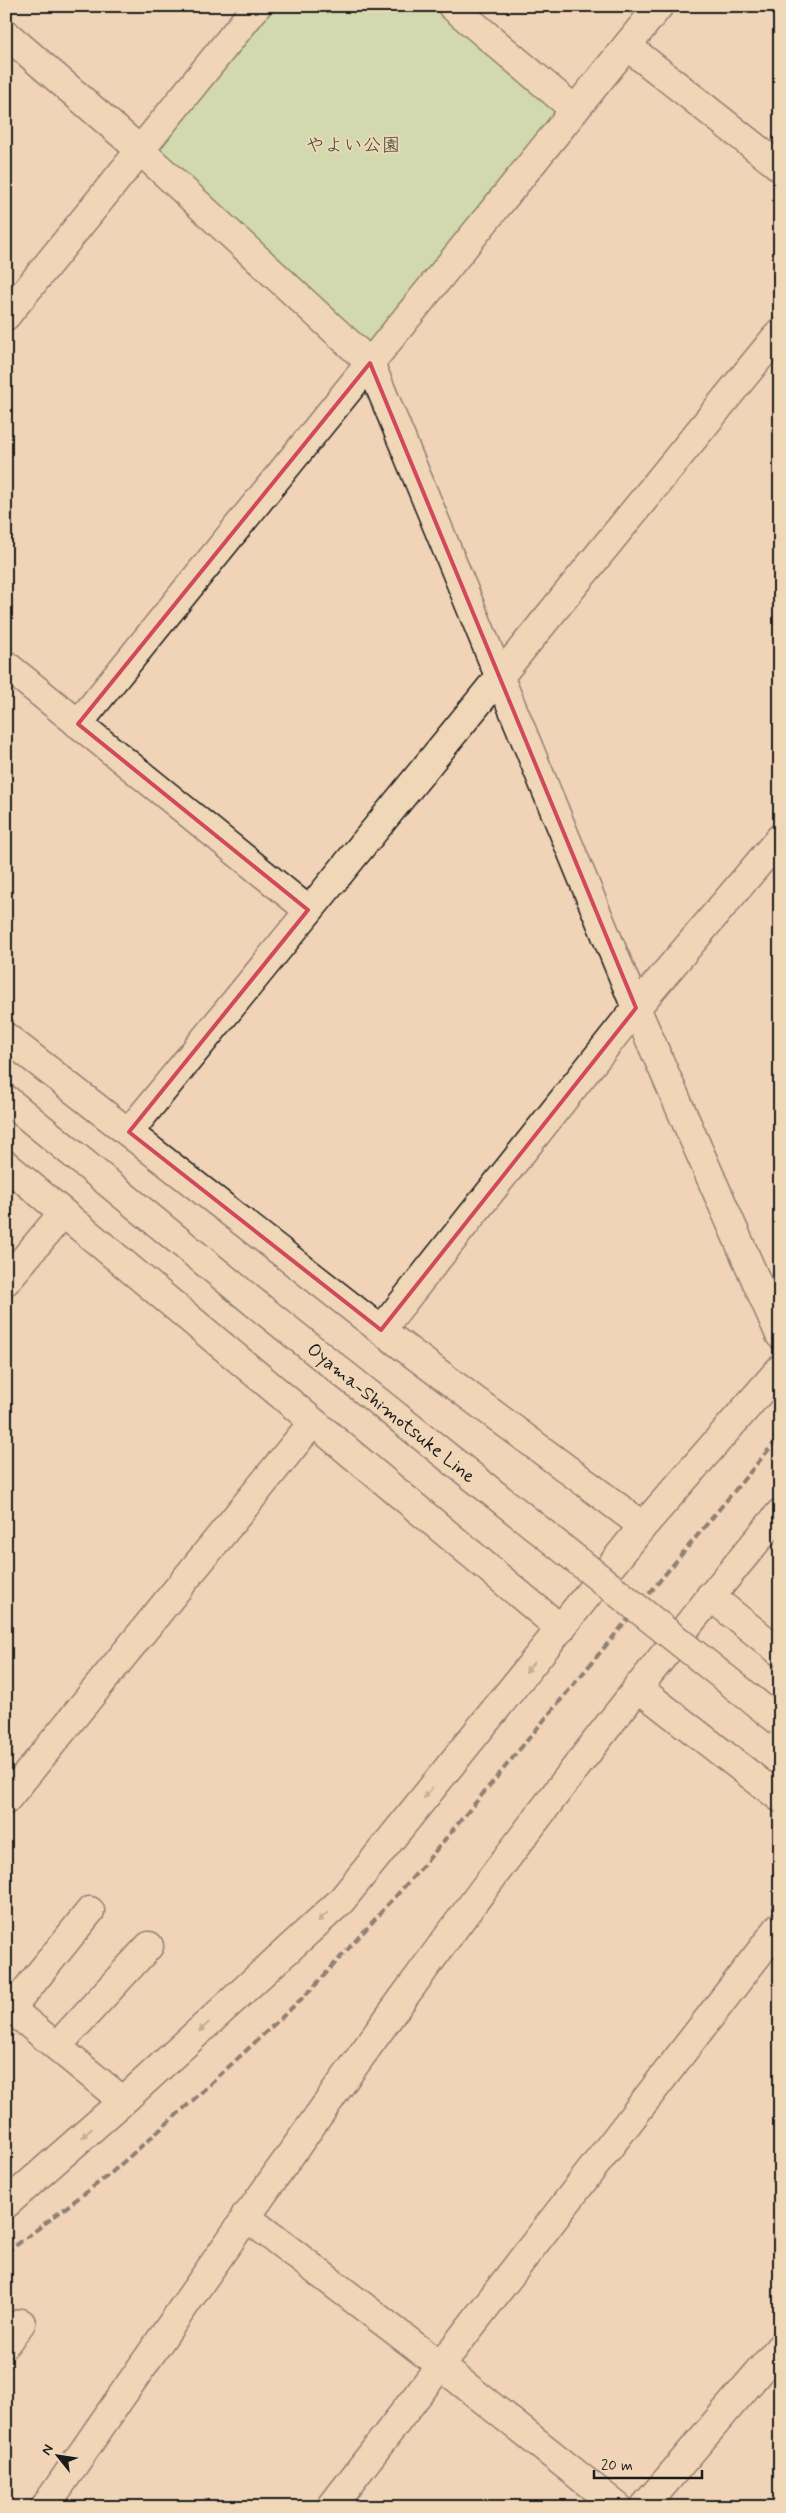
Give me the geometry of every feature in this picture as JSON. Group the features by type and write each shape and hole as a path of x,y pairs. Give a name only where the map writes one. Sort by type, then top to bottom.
{"street":[{"path":"6,316 257,6"},
{"path":"452,6 575,110"},
{"path":"78,724 659,6"},
{"path":"6,34 141,150 370,363 636,1008 780,1335"},
{"path":"627,46 780,166"},
{"path":"129,1132 780,332"},
{"path":"6,665 308,910"},
{"path":"381,1330 636,1008 780,838"},
{"path":"6,1037 381,1330 643,1526"},
{"name":"Oyama-Shimotsuke Line","path":"6,1098 256,1304 780,1722"},
{"path":"6,1165 561,1629"},
{"path":"6,1281 63,1213"},
{"path":"6,2204 123,2101 341,1901 643,1526 780,1369"},
{"path":"6,1800 313,1422"},
{"path":"46,2507 245,2216 458,1923 637,1687 780,1513"},
{"path":"710,1596 780,1652"},
{"path":"637,1687 780,1798"},
{"path":"90,1911 9,2007 123,2101"},
{"path":"332,2507 780,1926"},
{"path":"57,2046 149,1946"},
{"path":"245,2216 441,2366 618,2507"},
{"path":"644,2507 780,2347"}],"highlighted area":[{"path":"370,363 636,1008 381,1330 129,1132 308,910 78,724"}],"green space":[{"name":"やよい公園","path":"270,6 452,6 565,101 368,346 154,150"}],"railway":[{"path":"6,2253 110,2174 191,2102 311,1990 422,1867 780,1436"}]}
